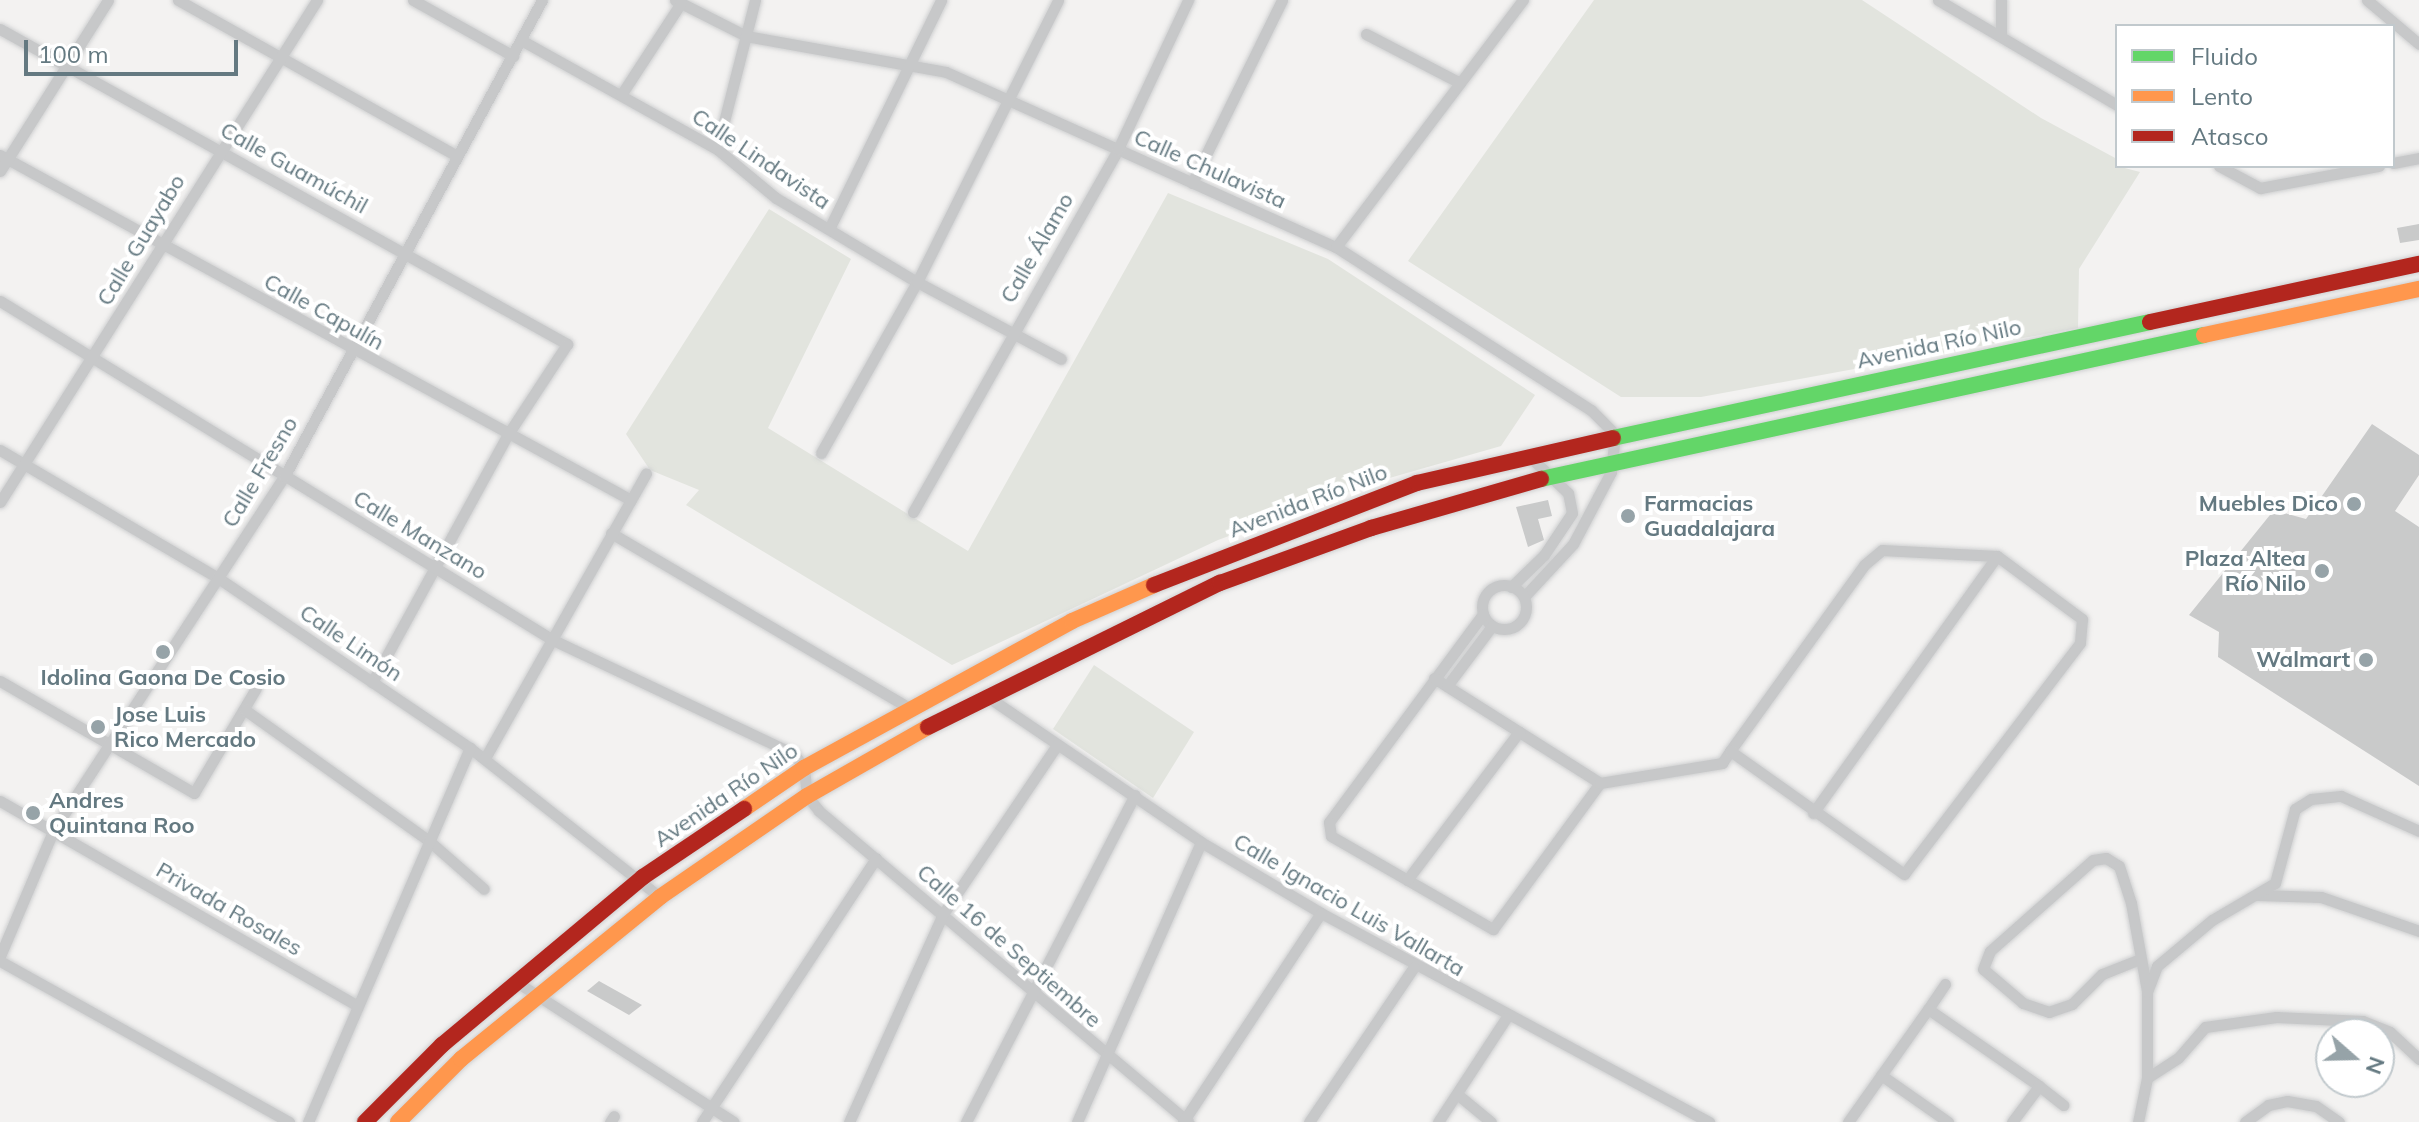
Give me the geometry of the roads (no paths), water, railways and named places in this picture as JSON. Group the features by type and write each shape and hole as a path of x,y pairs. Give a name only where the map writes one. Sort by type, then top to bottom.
{"main road":[{"name":"Avenida Río Nilo","path":"366,1122 515,981 643,877 804,768 908,707 1072,621 1212,561 1417,483 1615,434 2419,264"},
{"path":"2376,274 2366,283 2377,299"},
{"name":"Avenida Río Nilo","path":"398,1122 537,995 660,897 807,796 985,695 1220,583 1371,528 1614,461 2419,289"},
{"path":"1212,561 1220,583"}],"street":[{"path":"0,171 4,157 108,0"},
{"path":"178,0 457,156"},
{"name":"Calle Guayabo","path":"0,502 93,359 219,150 317,0"},
{"path":"413,0 513,56"},
{"name":"Calle Fresno","path":"0,958 53,831 105,745 284,477 542,0"},
{"path":"717,149 755,0"},
{"path":"829,229 941,0"},
{"path":"821,453 917,282 1058,0"},
{"name":"Calle Álamo","path":"913,512 1011,332 1118,149 1188,0"},
{"path":"1192,183 1282,0"},
{"path":"1336,247 1523,0"},
{"path":"1938,0 2115,104"},
{"path":"2001,0 2001,36"},
{"path":"2367,0 2419,44"},
{"path":"621,95 678,2"},
{"name":"Calle Chulavista","path":"678,2 746,36 946,72 1336,247 1591,410 1615,434"},
{"name":"Calle Guamúchil","path":"0,29 567,344 508,434"},
{"path":"1366,34 1460,83"},
{"name":"Calle Lindavista","path":"521,40 717,149 776,198 917,282 1061,359"},
{"name":"Calle Capulín","path":"4,157 631,500"},
{"path":"2395,163 2419,158"},
{"path":"2223,168 2260,188 2368,168"},
{"name":"Calle Manzano","path":"0,301 553,640 748,728 794,754 804,768"},
{"path":"372,682 437,569 508,434"},
{"path":"1524,597 1573,544 1603,493 1614,461 1615,434"},
{"name":"Calle Limón","path":"0,450 218,578 485,758 643,877 660,897"},
{"path":"1529,456 1571,499 1590,504 1603,493"},
{"path":"485,758 646,473"},
{"path":"1571,499 1572,513 1557,538 1511,587 1488,592 1483,614 1434,678 1329,830 1335,840 1493,929 1600,783"},
{"path":"611,533 908,707"},
{"path":"1434,678 1600,783 1722,763 1730,751 1875,553 1997,556 2082,619 2080,643 1904,874 1813,813 1730,751"},
{"path":"1813,813 1997,556"},
{"path":"1492,626 1518,625 1526,612 1524,597 1511,587"},
{"path":"1483,614 1492,626"},
{"path":"1447,686 1492,626"},
{"path":"0,681 105,745 194,793 256,688"},
{"name":"Calle Ignacio Luis Vallarta","path":"985,695 1201,842 1414,967 1700,1121"},
{"path":"245,710 428,840 484,889"},
{"path":"1407,880 1519,732"},
{"path":"849,1122 943,914 1057,745"},
{"path":"308,1122 354,1004 470,748"},
{"path":"804,768 807,796"},
{"path":"966,1122 1029,992 1135,795"},
{"name":"Calle 16 de Septiembre","path":"807,796 1029,992 1185,1121"},
{"path":"2147,992 2161,958 2257,895 2280,876 2291,818 2311,799 2341,796 2419,831"},
{"name":"Privada Rosales","path":"0,801 354,1004"},
{"path":"1077,1122 1201,842"},
{"path":"702,1122 876,858"},
{"path":"2138,1122 2147,1078 2147,992 2140,959 2119,866 2101,858 1990,951 1983,969 2023,1003 2049,1012 2072,1004 2102,974 2140,959"},
{"path":"2257,895 2321,897 2419,931"},
{"path":"1185,1121 1321,913"},
{"path":"0,958 289,1122"},
{"path":"1309,1122 1414,967"},
{"path":"515,981 734,1122"},
{"path":"1848,1122 1945,984"},
{"path":"1928,1009 2063,1105"},
{"path":"2147,1078 2178,1058 2205,1027 2276,1017 2363,1021 2390,1032 2419,1059"},
{"path":"1438,1122 1506,1018"},
{"path":"1881,1075 1948,1122"},
{"path":"2012,1122 2039,1086"},
{"path":"1457,1094 1491,1122"},
{"path":"2245,1122 2268,1105 2287,1101 2316,1106 2339,1122"}],"place":[{"name":"Muebles Dico","path":"2354,504"},
{"name":"Farmacias Guadalajara","path":"1628,516"},
{"name":"Plaza Altea Río Nilo","path":"2322,571"},
{"name":"Idolina Gaona De Cosio","path":"163,652"},
{"name":"Walmart","path":"2366,660"},
{"name":"Jose Luis Rico Mercado","path":"98,727"},
{"name":"Andres Quintana Roo","path":"33,813"}]}
